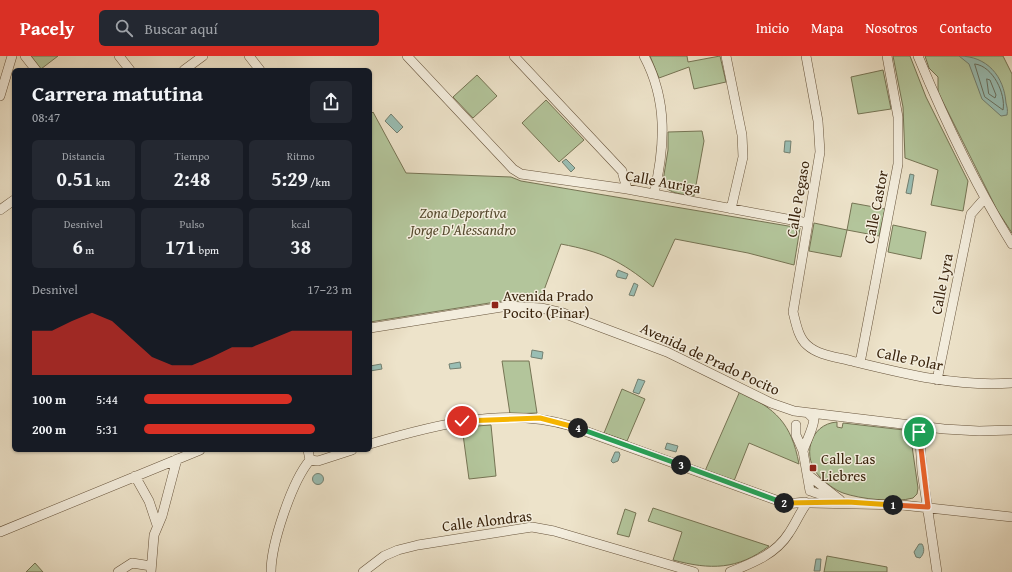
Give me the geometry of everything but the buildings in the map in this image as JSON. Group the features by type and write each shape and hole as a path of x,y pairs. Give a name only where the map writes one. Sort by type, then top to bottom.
{"street":[{"path":"0,96 12,56"},
{"path":"25,56 34,68"},
{"path":"119,56 128,68"},
{"path":"187,68 203,56"},
{"path":"249,56 258,68"},
{"name":"Calle Auriga","path":"408,56 513,169 521,174 627,189 808,223"},
{"path":"514,56 622,171 627,189"},
{"path":"644,56 655,83 661,108 663,138 661,163 654,194"},
{"path":"726,56 742,135 743,157 731,209"},
{"name":"Calle Pegaso","path":"806,56 818,121 820,152 793,312 799,334 806,345"},
{"name":"Calle Castor","path":"860,363 898,164 898,117 887,56"},
{"path":"918,56 957,143 985,198 1012,244"},
{"name":"Calle Lyra","path":"937,380 971,214 985,198"},
{"path":"0,210 12,201"},
{"name":"Avenida de Prado Pocito","path":"372,328 508,306 541,308 563,313 639,340 667,352 771,404 807,414 919,427 979,431 1012,430"},
{"name":"Calle Polar","path":"806,345 817,352 937,380 986,385 1012,384"},
{"path":"803,451 814,419 807,414 797,417 796,434 803,451 811,492"},
{"path":"796,426 800,430 806,431 834,416"},
{"path":"372,443 423,428 448,423 490,419 540,418 571,426 787,504 844,501 928,507 1012,517"},
{"path":"919,427 937,572"},
{"path":"0,532 195,452"},
{"path":"270,572 273,552 295,482 310,460 308,452"},
{"path":"310,460 318,461 346,452"},
{"path":"118,572 132,563 151,569 157,525 177,459"},
{"path":"808,474 844,501"},
{"path":"134,476 151,504 157,525"},
{"path":"808,503 802,498 803,494 811,492 844,501"},
{"path":"730,572 742,570 771,553 788,534 808,503"},
{"path":"151,504 156,506 164,505"},
{"path":"787,504 796,521"},
{"name":"Calle Alondras","path":"363,572 384,556 398,550 532,527 690,571"}],"green space":[{"path":"31,56 58,56 42,68 40,68"},
{"path":"650,56 687,56 688,62 720,56 726,82 694,89 689,67 659,78"},
{"path":"893,56 910,56 926,97 968,181 963,211 931,205 938,170 905,158 903,107"},
{"path":"925,56 1003,56 1012,74 1012,233 997,210 938,92 938,77 929,68"},
{"path":"883,70 891,109 858,114 851,77"},
{"path":"477,75 497,96 473,118 453,97"},
{"path":"546,100 584,140 559,162 522,123"},
{"name":"Zona Deportiva Jorge D'Alessandro","path":"373,112 406,173 511,177 521,181 800,228 794,265 748,253 675,239 653,287 630,270 610,258 588,250 561,244 540,301 502,301 372,322"},
{"path":"702,131 704,141 694,196 675,193 667,189 663,181 668,150 668,132"},
{"path":"852,203 885,209 879,236 847,230"},
{"path":"814,223 847,230 841,257 809,251"},
{"path":"893,225 926,232 921,259 888,252"},
{"path":"502,361 529,361 537,413 510,414"},
{"path":"622,389 645,399 627,441 604,433"},
{"path":"740,391 772,411 780,419 791,438 796,450 799,464 749,443 734,481 705,471"},
{"path":"837,422 837,427 842,428 843,423 904,430 911,439 918,488 917,494 913,498 897,500 868,499 843,493 822,479 814,469 811,461 811,443 814,435 820,429 827,424"},
{"path":"491,425 496,476 469,479 462,427"},
{"path":"653,508 769,546 746,560 723,566 699,565 673,560 682,532 648,521"},
{"path":"625,509 636,513 629,537 617,534"},
{"path":"827,556 887,567 887,572 824,572"},
{"path":"35,563 43,572 26,572"}],"water":[{"path":"959,56 969,57 986,64 998,76 1005,93 1007,115 1001,116 982,99 969,64"},
{"path":"391,114 403,127 397,133 385,121"},
{"path":"785,141 791,141 790,153 784,152"},
{"path":"566,159 575,168 571,172 562,162"},
{"path":"910,174 914,175 911,194 906,193"},
{"path":"618,270 628,274 626,279 617,277 616,275"},
{"path":"634,283 638,285 634,296 629,295"},
{"path":"532,350 543,352 542,359 531,357"},
{"path":"460,362 461,368 450,369 449,364"},
{"path":"381,364 382,369 372,371 372,366"},
{"path":"638,379 645,381 639,394 633,392"},
{"path":"667,443 678,446 676,452 665,449"},
{"path":"615,452 619,452 620,455 618,461 613,463 611,461"},
{"path":"316,474 320,474 322,475 322,483 316,484 313,481 313,477"},
{"path":"919,544 922,544 924,550 920,558 916,557 914,552"},
{"path":"816,559 821,559 820,571 814,571"}],"place":[{"name":"Avenida Prado Pocito (Pinar)","path":"495,305"},
{"name":"Calle Las Liebres","path":"813,468"}],"route":[{"path":"462,421 490,419 549,419 787,504 798,504 805,502 833,504 848,502 928,507 922,471 919,432"}]}
